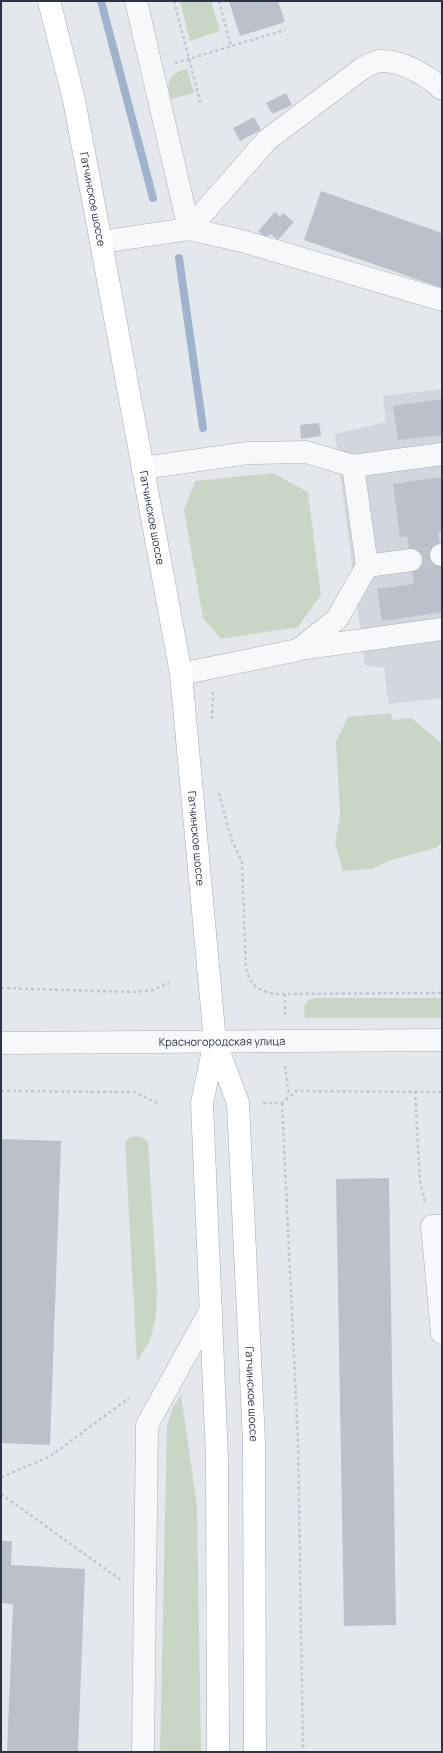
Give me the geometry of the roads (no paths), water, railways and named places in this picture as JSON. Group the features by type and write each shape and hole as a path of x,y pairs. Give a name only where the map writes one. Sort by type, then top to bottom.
{"main road":[{"name":"Гатчинское шоссе","path":"49,1 74,100 102,242 181,674 215,1041 238,1103 254,1442 255,1752"},
{"name":"Гатчинское шоссе","path":"215,1041 202,1103 217,1459 218,1752"}],"street":[{"path":"136,1 189,229"},
{"path":"189,229 267,140 294,118 362,68 379,61 401,64 435,82 442,89"},
{"path":"102,242 189,229 242,241 442,300"},
{"path":"143,468 248,453 306,452 353,466 442,454"},
{"path":"298,650 337,619 367,566 353,466"},
{"path":"367,566 411,560"},
{"path":"181,674 298,650 442,629"},
{"name":"Красногородская улица","path":"1,1043 442,1040"},
{"path":"437,1226 442,1333"},
{"path":"143,1752 147,1425 210,1309"}],"waterway":[{"path":"101,1 153,198"},
{"path":"179,258 203,428"}],"tunnel":[{"path":"411,560 441,555"}]}
